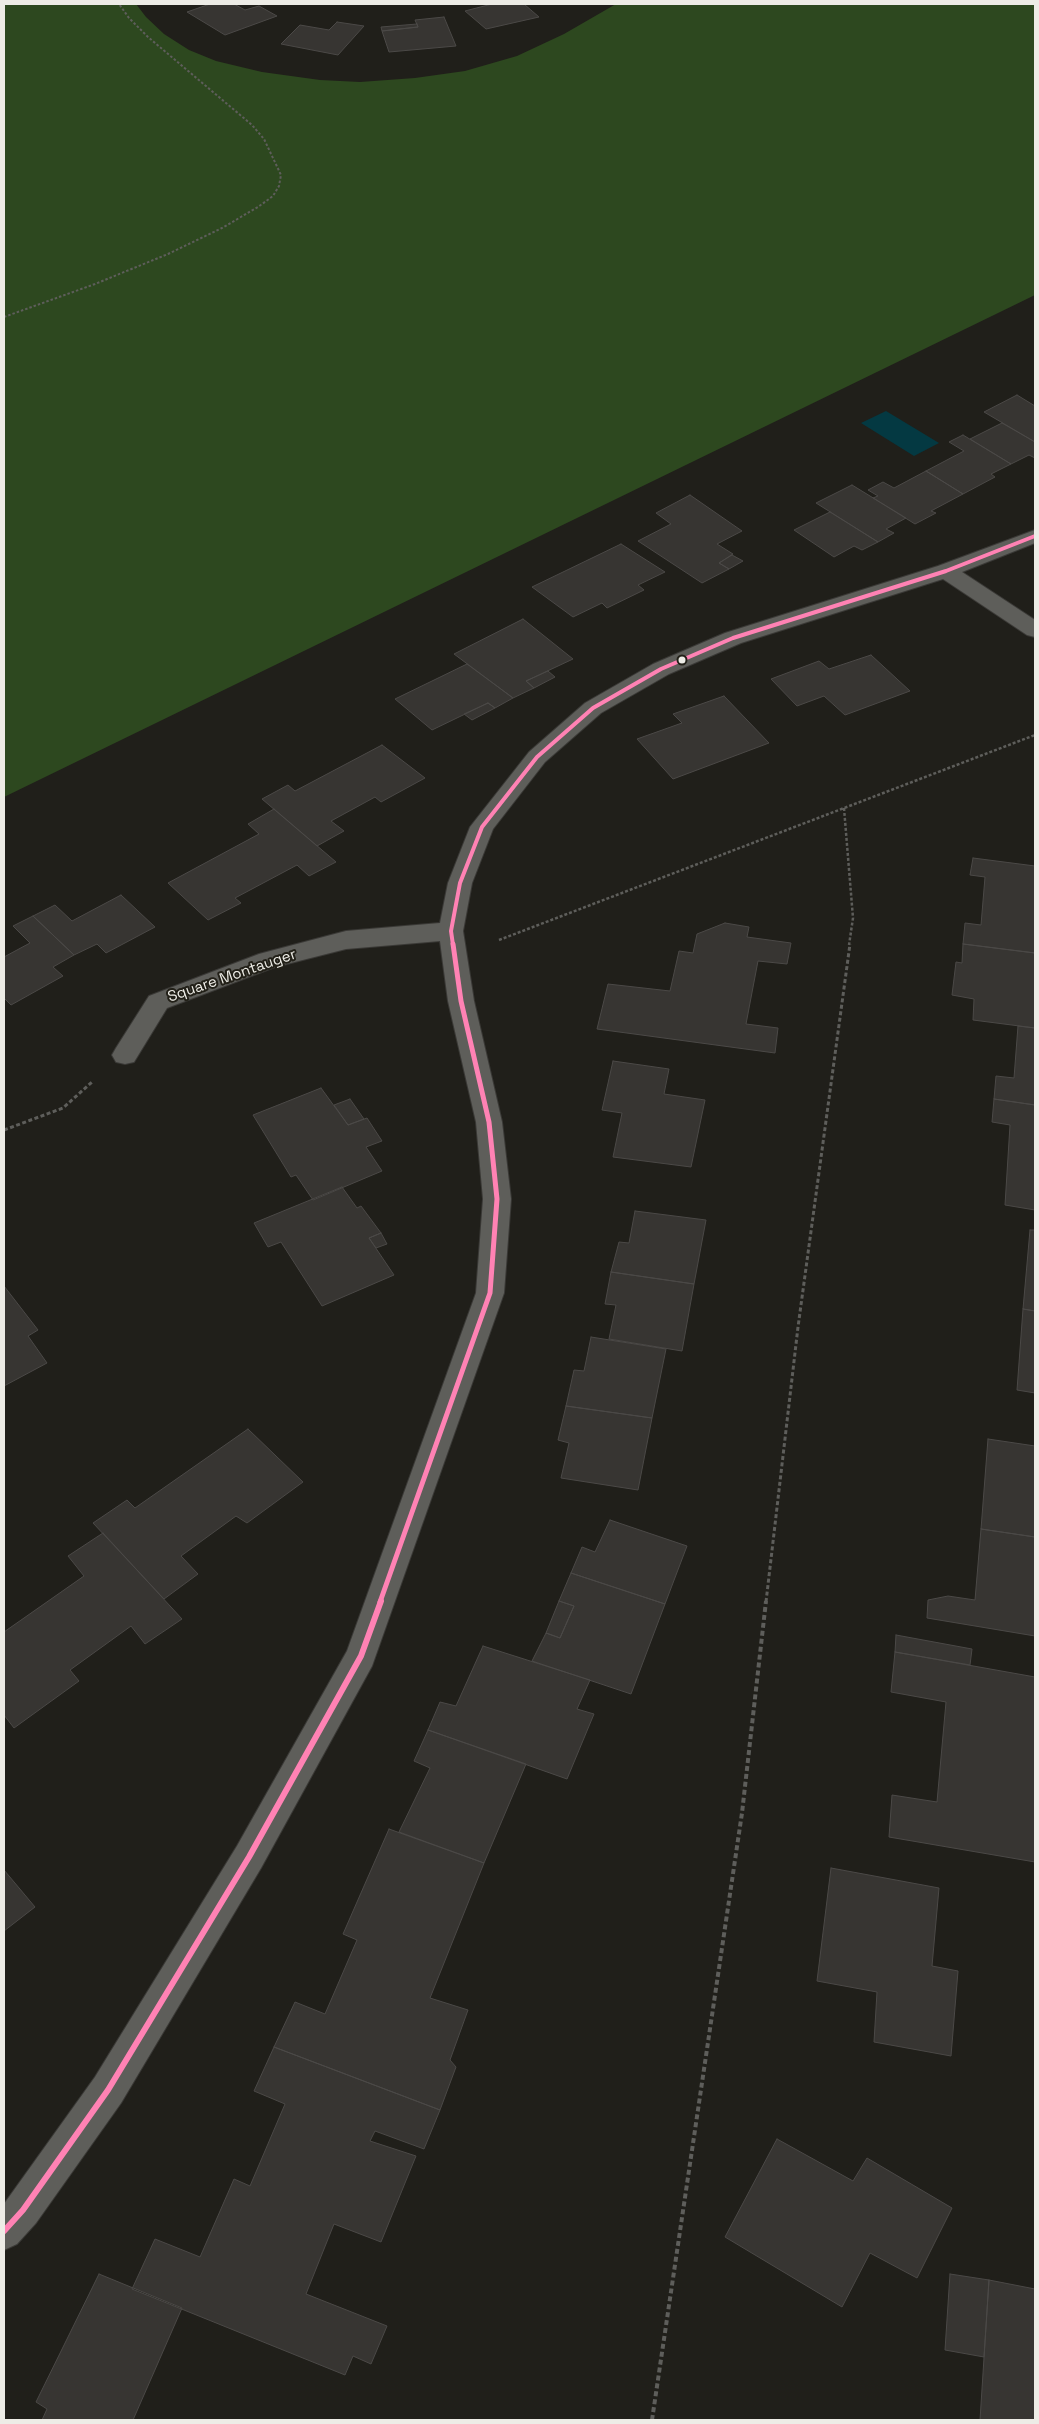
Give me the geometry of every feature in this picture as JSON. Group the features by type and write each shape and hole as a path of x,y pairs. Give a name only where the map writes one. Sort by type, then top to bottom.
{"street":[{"path":"4,2231 23,2210 108,2090 249,1857 361,1656 490,1293 497,1200 489,1122 460,1001 453,944 460,883 482,827 537,757 593,708 661,668 732,638 946,571 1035,536"},
{"path":"946,571 1035,630"},
{"name":"Square Montauger","path":"125,1054 158,1002 268,960 346,940 453,944"}],"path":[{"path":"4,317 95,284 168,254 222,228 258,207 273,196 279,186 281,175 264,139 252,125 148,37 129,18 120,4"},
{"path":"453,944 844,808 1035,735"},
{"path":"652,2420 742,1813 798,1327 853,918 844,808"},
{"path":"4,1130 63,1108 125,1054"}],"green space":[{"path":"4,4 136,4 146,17 164,34 189,50 216,61 262,72 320,80 360,82 415,78 465,71 517,56 564,34 616,4 1035,4 1035,295 4,797"}],"water":[{"path":"886,411 939,443 914,456 861,423"}],"building":[{"path":"210,4 234,4 245,10 259,6 277,16 225,35 187,12"},
{"path":"492,4 524,4 539,17 486,29 465,11"},
{"path":"444,17 456,46 389,52 382,31 418,27 415,20"},
{"path":"337,22 364,26 338,55 281,44 300,25 329,30"},
{"path":"417,24 418,27 382,31 381,27"},
{"path":"1017,395 1035,406 1035,442 984,412"},
{"path":"1002,423 1035,442 1035,458 1029,455 1011,464 970,439"},
{"path":"963,435 1011,464 991,474 995,477 963,494 926,471 964,451 949,442"},
{"path":"926,471 963,494 931,511 936,513 915,524 873,498 878,496 868,490 883,482 894,488"},
{"path":"852,485 906,518 886,529 894,533 878,542 816,503"},
{"path":"690,495 742,531 717,544 733,554 719,563 729,569 702,583 638,541 671,524 656,513"},
{"path":"830,512 878,542 862,550 854,546 834,557 794,530"},
{"path":"621,544 665,572 638,585 644,590 607,608 602,603 573,617 532,587"},
{"path":"732,555 743,561 729,569 719,563"},
{"path":"523,619 573,659 526,681 534,688 513,698 454,654"},
{"path":"871,655 910,691 845,715 824,696 797,706 771,679 819,661 829,669"},
{"path":"467,664 513,698 495,708 488,703 432,730 395,699"},
{"path":"548,671 555,677 534,688 526,681"},
{"path":"724,696 769,743 673,779 637,739 682,723 673,714"},
{"path":"488,703 495,708 472,720 464,714"},
{"path":"382,745 425,778 381,802 375,797 331,821 344,831 317,846 262,799 288,785 295,791"},
{"path":"274,809 336,862 309,876 297,865 235,898 241,903 208,920 168,883 259,834 248,824"},
{"path":"973,858 1035,866 1035,953 963,944 965,923 981,925 985,877 970,875"},
{"path":"121,895 155,927 106,953 97,944 74,955 33,916 55,905 72,921"},
{"path":"33,916 74,955 53,967 63,976 11,1005 4,998 4,957 30,943 13,926"},
{"path":"725,923 749,927 747,937 791,943 787,964 758,961 746,1024 778,1028 775,1053 597,1029 608,984 670,991 679,951 693,953 697,934"},
{"path":"963,944 1035,953 1035,1028 973,1020 974,999 952,995 956,962 962,963"},
{"path":"1018,1026 1035,1028 1035,1105 994,1099 996,1076 1014,1078"},
{"path":"613,1061 669,1069 664,1094 705,1100 691,1167 613,1157 622,1113 602,1110"},
{"path":"321,1088 348,1125 367,1118 382,1141 366,1147 382,1171 313,1200 296,1175 291,1177 253,1115"},
{"path":"350,1099 364,1119 348,1125 334,1105"},
{"path":"994,1099 1035,1105 1035,1210 1005,1205 1010,1125 992,1122"},
{"path":"342,1187 357,1208 361,1206 381,1233 369,1238 394,1275 322,1306 281,1242 268,1247 254,1223"},
{"path":"635,1211 706,1220 694,1284 611,1272 619,1242 629,1243"},
{"path":"1030,1230 1035,1230 1035,1311 1023,1309"},
{"path":"381,1233 387,1244 376,1248 369,1238"},
{"path":"611,1272 694,1284 682,1351 609,1339 616,1305 605,1304"},
{"path":"4,1286 38,1330 28,1336 47,1363 4,1386"},
{"path":"1023,1309 1035,1311 1035,1393 1017,1390"},
{"path":"591,1337 666,1349 652,1418 566,1406 574,1370 584,1371"},
{"path":"566,1406 652,1418 638,1490 561,1478 569,1443 558,1440"},
{"path":"248,1429 303,1482 247,1523 236,1516 181,1556 198,1574 164,1599 93,1523 127,1500 135,1508"},
{"path":"988,1439 1035,1446 1035,1537 981,1529"},
{"path":"610,1520 687,1546 665,1604 571,1573 582,1547 595,1552"},
{"path":"981,1529 1035,1537 1035,1636 927,1618 928,1600 948,1596 975,1600"},
{"path":"103,1533 182,1619 145,1644 131,1626 70,1670 79,1681 14,1728 4,1715 4,1632 84,1576 68,1556"},
{"path":"571,1573 665,1604 631,1694 532,1661 546,1633 560,1638 574,1606 559,1601"},
{"path":"559,1601 574,1606 560,1638 546,1633"},
{"path":"896,1635 972,1649 970,1665 895,1652"},
{"path":"483,1646 590,1680 577,1709 594,1714 567,1779 428,1730 440,1702 456,1706"},
{"path":"895,1652 1035,1677 1035,1862 889,1837 892,1795 937,1802 946,1702 891,1692"},
{"path":"428,1730 526,1764 484,1863 399,1832 430,1768 414,1761"},
{"path":"389,1829 484,1863 430,1998 468,2010 450,2060 456,2067 440,2110 274,2047 295,2002 325,2014 357,1940 343,1934"},
{"path":"831,1868 939,1888 932,1966 958,1971 951,2056 874,2042 877,1992 817,1981"},
{"path":"4,1870 35,1907 4,1931"},
{"path":"274,2047 440,2110 424,2149 375,2131 370,2141 416,2156 381,2242 334,2224 306,2294 387,2326 371,2364 353,2356 345,2375 132,2289 155,2239 200,2257 234,2179 250,2186 285,2104 254,2091"},
{"path":"777,2139 853,2181 867,2158 952,2208 917,2278 870,2253 842,2307 725,2237"},
{"path":"99,2274 182,2308 133,2420 42,2420 47,2409 36,2402"},
{"path":"950,2274 989,2280 984,2357 945,2350"},
{"path":"989,2280 1035,2289 1035,2420 980,2420"}],"transit line":[{"path":"4,2231 23,2210 108,2090 249,1857 361,1656 490,1293 497,1199 489,1122 461,1001 451,931 460,883 482,827 537,757 593,708 661,669 733,638 946,571 1035,536"}]}
